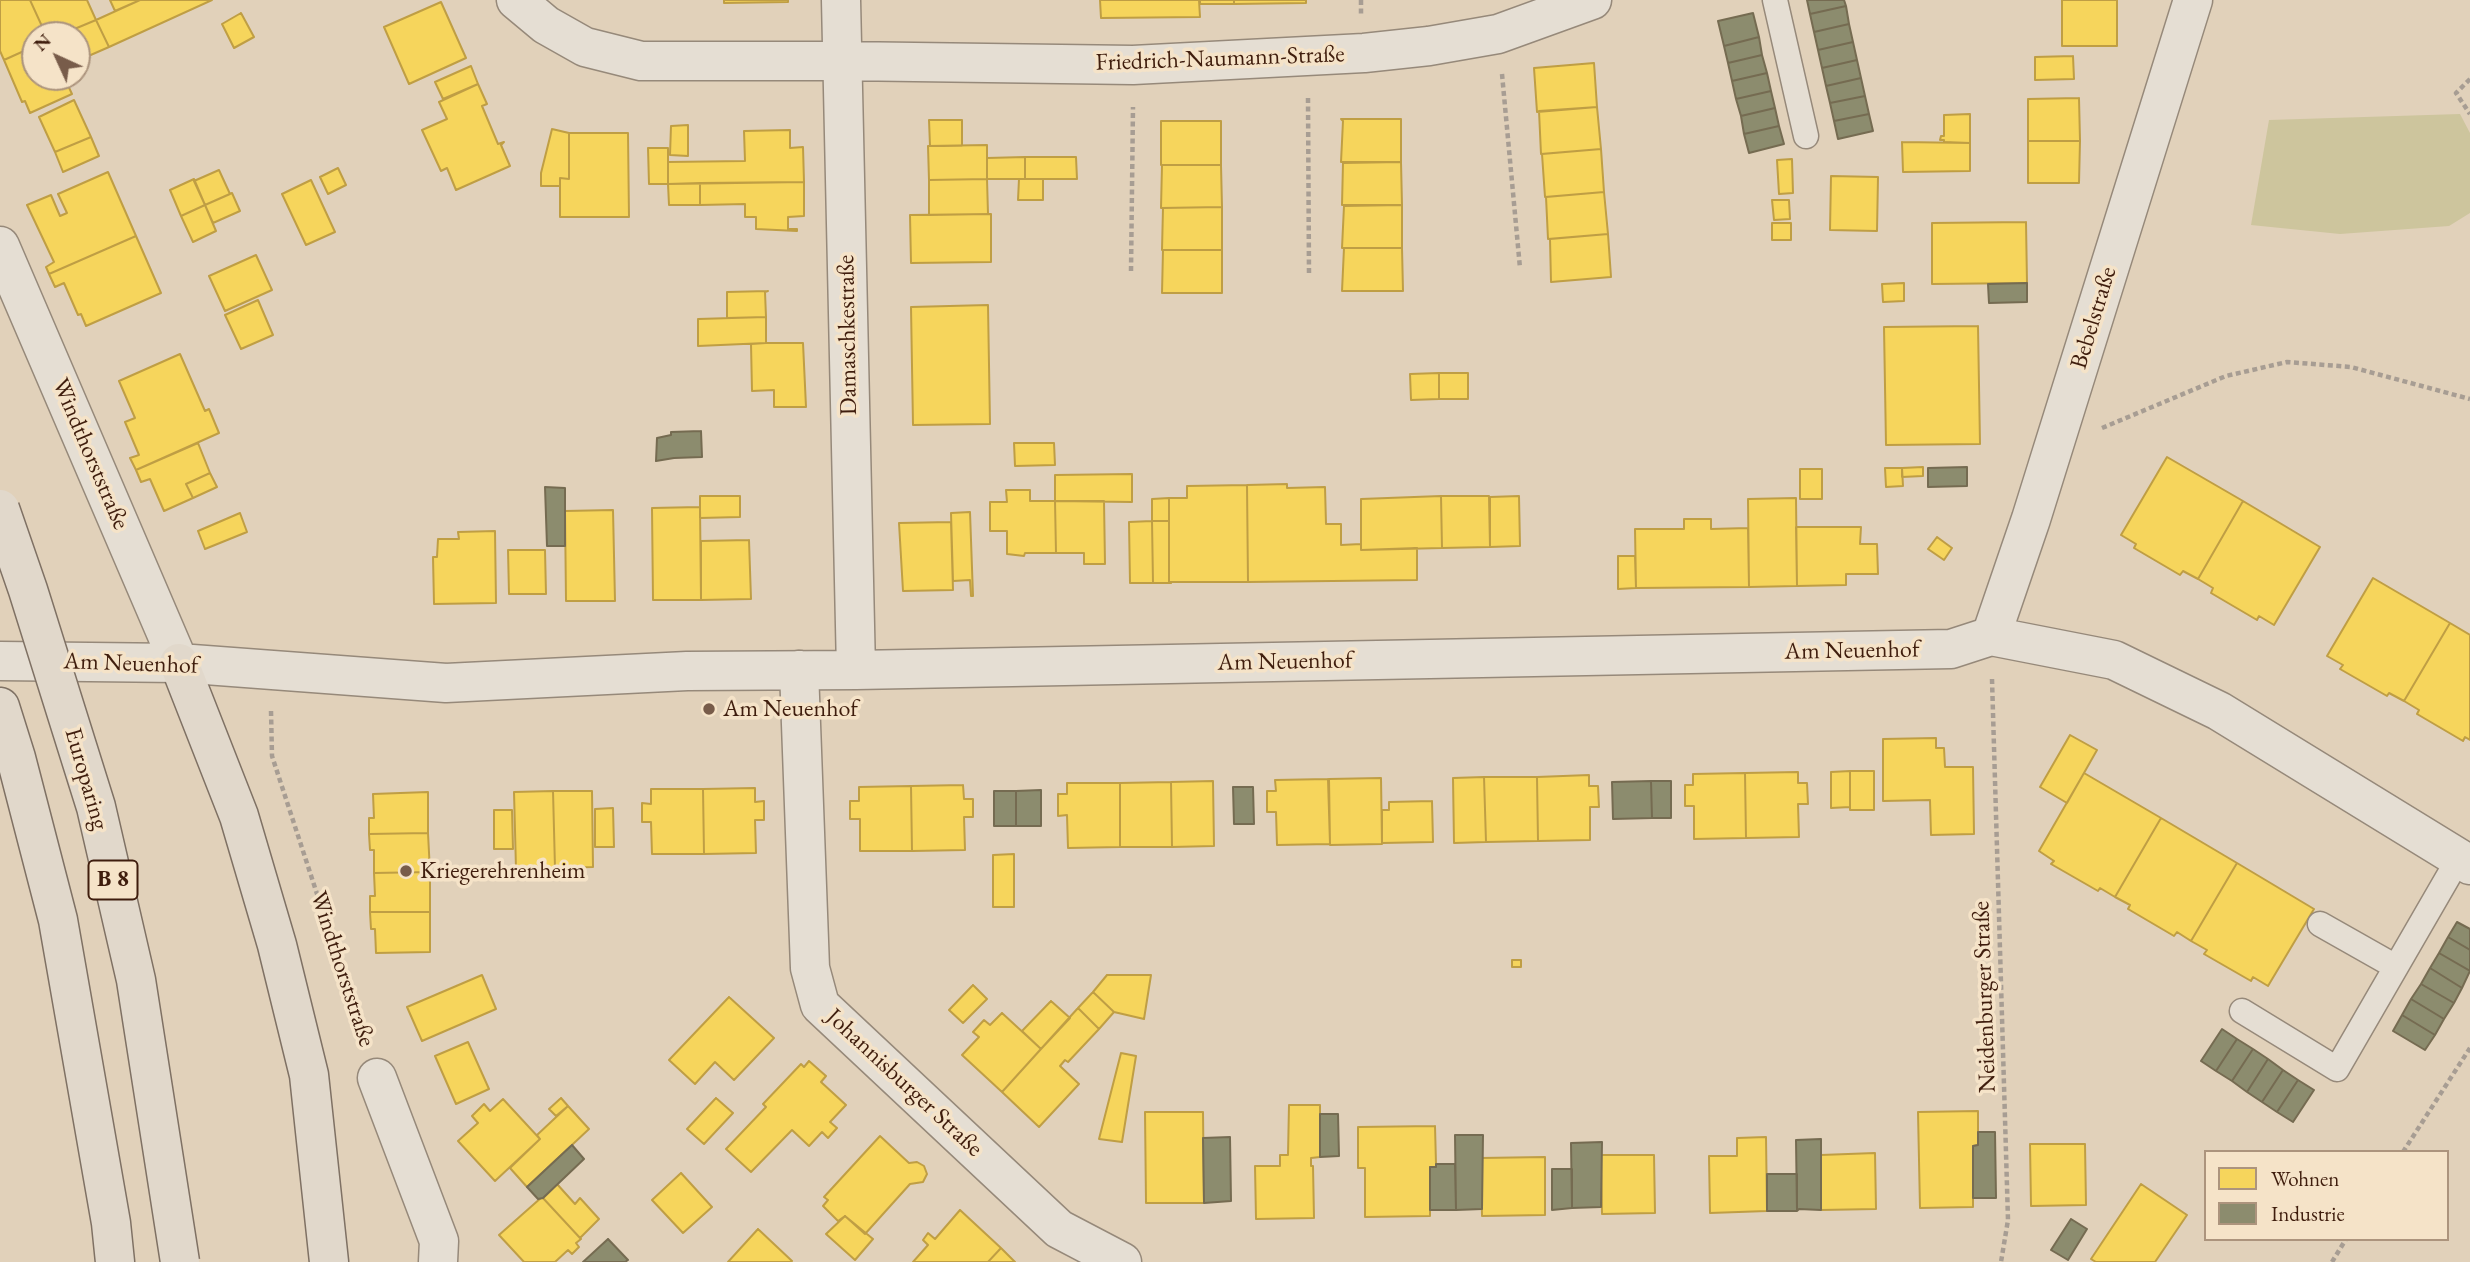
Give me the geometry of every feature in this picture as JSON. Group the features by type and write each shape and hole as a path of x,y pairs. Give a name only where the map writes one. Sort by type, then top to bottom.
{"highway":[{"name":"Europaring","path":"0,509 29,590 96,807 136,980 180,1262"},
{"path":"179,663 239,816 277,944 309,1075 329,1262"},
{"name":"B 8","path":"0,707 58,920 116,1262"}],"street":[{"name":"Friedrich-Naumann-Straße","path":"516,0 546,24 585,47 641,61 1133,65 1403,49 1498,34 1591,0"},
{"name":"Damaschkestraße","path":"841,0 856,670"},
{"name":"Bebelstraße","path":"1991,636 2053,448 2193,0"},
{"name":"Windthorststraße","path":"0,246 179,663"},
{"name":"Am Neuenhof","path":"0,661 179,663 446,683 687,671 1951,649 1991,636 2114,660 2219,711 2464,862"},
{"name":"Johannisburger Straße","path":"799,670 810,968 820,1005 1059,1229 1122,1262"},
{"name":"Windthorststraße","path":"377,1078 439,1241 438,1262"}],"lane":[{"path":"1775,0 1806,136"},
{"path":"2242,1011 2337,1069 2396,967 2464,862"},
{"path":"2320,924 2396,967"}],"path":[{"path":"1498,34 1520,268"},
{"path":"1308,56 1308,275"},
{"path":"1131,271 1133,65"},
{"path":"2470,79 2456,93 2470,114"},
{"path":"2053,448 2226,376 2287,362 2351,367 2470,399"},
{"name":"Windthorststraße","path":"270,671 272,755 377,1078"},
{"name":"Neidenburger Straße","path":"1994,730 2008,1220 2001,1262"},
{"path":"2404,1150 2470,1048"},
{"path":"2332,1262 2345,1241"}],"shaded area":[{"path":"2460,114 2470,133 2470,213 2449,226 2340,234 2251,225 2269,120"}],"building: Wohnen":[{"path":"0,0 30,0 40,21 21,21 21,52 4,60 0,51"},
{"path":"30,0 87,0 96,20 91,22 40,21"},
{"path":"110,0 140,0 115,11"},
{"path":"140,0 212,0 109,47 96,20"},
{"path":"724,0 788,0 788,2 724,3"},
{"path":"1100,0 1199,0 1200,17 1101,18"},
{"path":"1200,0 1234,0 1234,4 1200,4"},
{"path":"1234,0 1306,0 1306,3 1234,4"},
{"path":"2062,0 2117,0 2117,46 2062,46"},
{"path":"441,2 466,58 409,84 384,27"},
{"path":"241,13 254,37 234,48 222,24"},
{"path":"96,20 109,47 91,55 91,22"},
{"path":"21,52 21,91 71,91 72,94 30,113 25,101 22,102 4,60"},
{"path":"2073,56 2074,79 2035,80 2035,57"},
{"path":"1594,63 1597,107 1537,112 1534,68"},
{"path":"471,66 478,84 443,99 435,82"},
{"path":"478,84 487,104 482,106 498,144 504,142 501,145 510,166 456,190 447,168 441,171 422,130 447,119 439,102"},
{"path":"2079,98 2080,141 2028,141 2028,99"},
{"path":"74,100 91,137 55,152 39,117"},
{"path":"1597,107 1601,149 1541,154 1539,111"},
{"path":"1970,114 1970,143 1940,140 1941,136 1944,136 1944,115"},
{"path":"1341,119 1401,119 1401,162 1341,162"},
{"path":"929,120 962,120 962,146 930,146"},
{"path":"1161,121 1221,121 1221,165 1161,165"},
{"path":"688,125 688,156 670,155 671,126"},
{"path":"552,129 569,133 569,179 560,178 560,186 541,186 541,173"},
{"path":"790,130 790,148 803,147 804,182 668,184 668,162 745,161 744,131"},
{"path":"569,133 628,133 629,217 560,217 560,178 569,179"},
{"path":"91,137 99,156 63,172 55,152"},
{"path":"2028,141 2080,141 2079,183 2028,183"},
{"path":"1902,142 1970,143 1970,171 1903,172"},
{"path":"987,145 987,179 929,180 928,146"},
{"path":"648,148 668,148 668,184 649,184"},
{"path":"1601,149 1604,192 1545,197 1542,154"},
{"path":"1025,157 1025,179 987,179 987,158"},
{"path":"1025,157 1076,157 1077,179 1025,179"},
{"path":"1792,159 1793,193 1779,194 1777,160"},
{"path":"1401,162 1402,205 1342,205 1343,163"},
{"path":"1162,165 1221,165 1222,207 1161,208"},
{"path":"338,168 346,185 328,194 320,177"},
{"path":"219,170 230,194 205,205 194,181"},
{"path":"108,172 136,236 49,274 46,267 54,262 27,205 51,195 60,216 67,213 58,194"},
{"path":"1831,176 1878,177 1877,231 1830,230"},
{"path":"194,179 205,205 181,216 170,190"},
{"path":"987,179 988,214 929,215 929,180"},
{"path":"1019,179 1043,179 1043,200 1018,200"},
{"path":"311,180 335,232 306,245 282,194"},
{"path":"804,182 804,216 788,217 788,229 797,231 756,229 756,217 745,217 745,204 700,205 700,183"},
{"path":"700,183 700,205 669,205 668,184"},
{"path":"1604,192 1608,234 1548,239 1546,197"},
{"path":"232,193 240,211 213,223 205,205"},
{"path":"1772,200 1789,200 1790,219 1774,220"},
{"path":"205,205 216,231 193,242 181,216"},
{"path":"1402,205 1402,248 1342,248 1344,206"},
{"path":"1222,207 1222,250 1162,250 1163,208"},
{"path":"991,214 991,262 911,263 910,215"},
{"path":"2026,222 2027,283 1932,284 1932,223"},
{"path":"1772,223 1791,223 1791,240 1772,240"},
{"path":"1608,234 1611,277 1551,282 1550,239"},
{"path":"136,236 161,293 86,326 81,314 78,315 64,283 55,287 49,274"},
{"path":"1344,248 1402,248 1403,291 1342,291"},
{"path":"1163,250 1222,250 1222,293 1162,293"},
{"path":"256,255 272,290 225,311 209,276"},
{"path":"1904,283 1904,301 1883,302 1882,284"},
{"path":"768,291 765,292 766,317 727,318 727,292"},
{"path":"258,300 273,335 241,349 225,315"},
{"path":"988,305 990,424 913,425 911,307"},
{"path":"766,317 766,343 698,346 698,319"},
{"path":"1978,326 1980,444 1886,445 1884,327"},
{"path":"803,343 806,407 774,407 774,390 752,391 751,344"},
{"path":"180,354 205,411 209,409 219,433 136,470 130,458 139,455 125,422 135,418 119,381"},
{"path":"1439,373 1439,399 1411,400 1410,374"},
{"path":"1439,373 1468,373 1468,399 1439,399"},
{"path":"198,443 210,473 186,484 193,498 164,511 150,479 141,482 136,470"},
{"path":"1014,443 1054,443 1055,465 1015,466"},
{"path":"2167,457 2243,501 2198,579 2183,571 2180,575 2134,548 2136,544 2121,535"},
{"path":"1923,467 1923,476 1902,477 1902,468"},
{"path":"1885,468 1902,468 1903,486 1886,487"},
{"path":"1800,469 1822,469 1822,499 1800,499"},
{"path":"210,473 217,487 193,498 186,484"},
{"path":"1132,474 1132,502 1055,501 1055,475"},
{"path":"1287,484 1287,488 1325,487 1326,524 1341,524 1341,545 1361,544 1361,550 1417,548 1417,580 1248,582 1247,485"},
{"path":"1247,485 1248,582 1169,582 1169,498 1187,498 1187,486"},
{"path":"1006,490 1030,490 1030,501 1055,501 1056,553 1025,553 1024,556 1007,554 1007,531 990,531 990,502 1007,502"},
{"path":"700,496 740,496 740,517 700,518"},
{"path":"1441,496 1442,548 1361,550 1361,499"},
{"path":"1441,496 1489,496 1490,547 1442,548"},
{"path":"1519,496 1520,546 1490,547 1490,497"},
{"path":"1169,498 1169,521 1152,521 1152,499"},
{"path":"1796,498 1797,586 1749,587 1748,499"},
{"path":"1055,501 1104,501 1105,564 1084,564 1084,553 1056,553"},
{"path":"2243,501 2320,547 2274,625 2259,616 2257,620 2211,593 2213,588 2198,579"},
{"path":"700,507 701,600 653,600 652,508"},
{"path":"613,510 615,601 566,601 565,511"},
{"path":"970,512 973,596 970,580 953,581 951,513"},
{"path":"240,513 247,532 205,549 198,531"},
{"path":"1684,519 1711,519 1711,529 1748,528 1749,587 1636,588 1635,529 1684,529"},
{"path":"1152,521 1153,583 1130,583 1129,522"},
{"path":"1152,521 1169,521 1171,583 1153,583"},
{"path":"951,522 953,590 903,591 899,523"},
{"path":"1796,527 1861,527 1860,544 1877,544 1878,574 1846,574 1846,585 1797,586"},
{"path":"495,531 496,603 434,604 433,557 437,557 438,539 459,539 458,532"},
{"path":"1937,537 1952,548 1944,560 1928,549"},
{"path":"749,540 751,599 701,600 701,541"},
{"path":"508,550 545,550 546,594 509,594"},
{"path":"1618,556 1635,556 1636,588 1618,589"},
{"path":"2373,578 2450,623 2404,701 2389,693 2387,696 2340,669 2343,665 2327,656"},
{"path":"2450,623 2470,635 2470,740 2465,737 2463,741 2417,714 2419,710 2404,701"},
{"path":"2070,735 2097,750 2067,803 2040,787"},
{"path":"1936,738 1936,748 1944,748 1945,767 1973,767 1974,834 1931,835 1930,800 1883,801 1883,739"},
{"path":"1850,771 1850,807 1831,808 1831,772"},
{"path":"1850,771 1874,771 1874,810 1850,810"},
{"path":"1798,772 1798,783 1807,783 1808,804 1798,804 1799,837 1746,838 1745,773"},
{"path":"1745,773 1746,838 1694,839 1694,806 1685,806 1685,785 1693,785 1693,774"},
{"path":"2084,773 2161,818 2115,897 2100,888 2098,891 2051,864 2054,861 2039,851"},
{"path":"1589,775 1589,786 1598,786 1599,807 1590,807 1590,840 1538,841 1537,777"},
{"path":"1484,777 1537,777 1538,841 1486,842"},
{"path":"1484,777 1486,842 1454,843 1453,778"},
{"path":"1381,778 1382,844 1330,845 1329,779"},
{"path":"1328,779 1330,844 1277,845 1276,812 1267,812 1267,791 1276,791 1275,780"},
{"path":"1213,781 1214,846 1172,847 1171,782"},
{"path":"1171,782 1172,847 1120,847 1120,783"},
{"path":"1067,783 1120,783 1120,847 1068,848 1067,815 1058,816 1058,794 1067,794"},
{"path":"963,785 964,799 973,799 973,817 964,817 965,850 912,851 911,786"},
{"path":"911,786 912,851 860,851 860,819 850,819 850,801 859,801 859,787"},
{"path":"755,788 755,802 764,801 764,820 755,820 756,853 704,854 703,789"},
{"path":"651,789 703,789 704,854 652,854 651,822 642,822 642,803 651,804"},
{"path":"553,791 592,791 593,867 555,868"},
{"path":"553,791 555,868 516,869 514,792"},
{"path":"428,792 428,833 369,834 369,818 374,818 373,794"},
{"path":"1432,801 1433,842 1382,843 1382,810 1389,810 1389,802"},
{"path":"613,808 614,847 595,847 595,809"},
{"path":"494,810 512,810 513,849 494,849"},
{"path":"2161,818 2237,863 2191,941 2177,932 2174,936 2128,909 2130,905 2115,897"},
{"path":"428,833 430,872 374,873 374,850 370,850 369,834"},
{"path":"1014,854 1014,907 993,907 993,855"},
{"path":"2237,863 2314,909 2268,986 2253,977 2251,981 2204,954 2207,950 2191,941"},
{"path":"430,872 430,912 370,912 370,896 375,896 374,873"},
{"path":"370,912 430,912 430,952 376,953 375,929 371,929"},
{"path":"1512,960 1521,960 1521,967 1512,967"},
{"path":"482,975 496,1009 422,1041 407,1007"},
{"path":"1107,975 1151,975 1144,1019 1114,1012 1093,992"},
{"path":"973,985 987,999 963,1023 949,1010"},
{"path":"1093,992 1114,1012 1099,1029 1078,1008"},
{"path":"729,997 774,1038 734,1080 715,1062 695,1084 669,1060"},
{"path":"1051,1001 1070,1018 1041,1049 1022,1031"},
{"path":"1078,1008 1099,1029 1068,1062 1065,1060 1060,1066 1079,1084 1039,1127 1002,1092"},
{"path":"1002,1013 1041,1049 1002,1092 962,1055 979,1037 973,1032 984,1020 990,1025"},
{"path":"468,1042 489,1089 456,1104 435,1056"},
{"path":"1121,1053 1136,1056 1122,1142 1099,1139"},
{"path":"809,1061 826,1076 821,1082 846,1105 830,1122 837,1128 828,1138 822,1132 809,1146 792,1130 751,1172 726,1149 766,1107 763,1104 801,1064 804,1067"},
{"path":"561,1098 568,1106 556,1116 549,1109"},
{"path":"716,1098 733,1113 704,1144 687,1129"},
{"path":"503,1099 540,1139 495,1181 458,1141 478,1123 472,1116 484,1104 490,1111"},
{"path":"1289,1105 1320,1105 1320,1157 1311,1158 1314,1218 1256,1219 1255,1166 1280,1166 1280,1155 1288,1155"},
{"path":"568,1106 589,1129 527,1187 510,1168 540,1139 537,1135"},
{"path":"1978,1111 1978,1145 1973,1146 1973,1207 1920,1208 1918,1112"},
{"path":"1145,1112 1203,1112 1204,1203 1146,1203"},
{"path":"1435,1126 1436,1167 1430,1167 1430,1216 1365,1217 1365,1168 1358,1168 1358,1127"},
{"path":"880,1136 909,1163 917,1162 924,1166 927,1174 923,1182 910,1184 865,1234 845,1216 838,1221 823,1206 828,1200 824,1197"},
{"path":"1766,1137 1767,1211 1710,1213 1709,1156 1737,1156 1737,1138"},
{"path":"2030,1144 2085,1144 2086,1205 2031,1206"},
{"path":"1875,1153 1876,1209 1821,1210 1821,1155"},
{"path":"1601,1155 1654,1155 1655,1213 1602,1214"},
{"path":"1545,1157 1545,1215 1482,1216 1481,1158"},
{"path":"681,1173 712,1207 683,1233 652,1200"},
{"path":"557,1184 575,1204 580,1198 599,1219 580,1238 543,1198"},
{"path":"2141,1184 2187,1215 2155,1262 2096,1262 2091,1259"},
{"path":"542,1197 581,1239 576,1243 579,1247 572,1254 568,1250 555,1262 524,1262 499,1235"},
{"path":"960,1210 1001,1248 988,1262 913,1262 928,1245 923,1240 928,1233 935,1239"},
{"path":"845,1216 873,1239 855,1260 826,1234"},
{"path":"758,1229 792,1261 728,1262"},
{"path":"1001,1248 1015,1262 988,1262"}],"building: Industrie":[{"path":"1807,0 1844,0 1846,6 1810,14"},
{"path":"1846,6 1849,24 1814,32 1810,14"},
{"path":"1753,13 1759,37 1724,46 1718,21"},
{"path":"1849,24 1853,42 1818,50 1814,32"},
{"path":"1759,37 1762,55 1728,63 1724,46"},
{"path":"1853,42 1857,60 1822,68 1818,50"},
{"path":"1762,55 1767,73 1732,81 1728,63"},
{"path":"1857,60 1861,78 1826,86 1822,68"},
{"path":"1767,73 1771,91 1736,99 1732,81"},
{"path":"1861,78 1865,96 1830,103 1826,86"},
{"path":"1771,91 1775,108 1741,116 1736,99"},
{"path":"1865,96 1869,114 1834,121 1830,103"},
{"path":"1775,108 1779,126 1744,134 1741,116"},
{"path":"1869,114 1873,131 1838,139 1834,121"},
{"path":"1779,126 1784,144 1749,153 1744,134"},
{"path":"2027,283 2027,302 1989,303 1988,284"},
{"path":"701,431 702,457 656,461 657,438 671,435 671,432"},
{"path":"1967,467 1967,486 1928,487 1928,468"},
{"path":"545,487 565,488 565,546 547,546"},
{"path":"1651,781 1652,818 1613,819 1612,782"},
{"path":"1651,781 1671,781 1671,818 1652,818"},
{"path":"1233,787 1253,787 1254,824 1234,824"},
{"path":"1041,790 1041,826 1016,826 1016,791"},
{"path":"994,791 1016,791 1016,826 994,826"},
{"path":"2457,922 2470,929 2470,950 2448,937"},
{"path":"2448,937 2470,950 2470,971 2439,953"},
{"path":"2439,953 2470,971 2462,988 2430,968"},
{"path":"2430,968 2462,988 2454,1003 2421,984"},
{"path":"2421,984 2454,1003 2444,1019 2411,999"},
{"path":"2411,999 2444,1019 2435,1035 2402,1015"},
{"path":"2402,1015 2435,1035 2425,1050 2393,1031"},
{"path":"2222,1029 2237,1039 2216,1071 2201,1061"},
{"path":"2237,1039 2253,1049 2232,1081 2216,1071"},
{"path":"2253,1049 2268,1059 2247,1092 2232,1081"},
{"path":"2268,1059 2283,1070 2262,1102 2247,1092"},
{"path":"2283,1070 2298,1080 2277,1112 2262,1102"},
{"path":"2298,1080 2314,1090 2293,1122 2277,1112"},
{"path":"1320,1114 1338,1114 1339,1156 1320,1157"},
{"path":"1978,1132 1995,1132 1996,1198 1973,1198 1973,1146 1978,1145"},
{"path":"1455,1135 1483,1135 1482,1209 1456,1210"},
{"path":"1230,1137 1231,1201 1204,1203 1203,1138"},
{"path":"1821,1139 1821,1210 1797,1211 1796,1140"},
{"path":"1602,1142 1601,1207 1572,1208 1571,1143"},
{"path":"572,1145 584,1159 543,1198 538,1199 527,1187"},
{"path":"1436,1164 1455,1164 1456,1210 1430,1210 1430,1167 1436,1167"},
{"path":"1552,1169 1572,1169 1572,1208 1552,1210"},
{"path":"1767,1174 1797,1174 1797,1211 1767,1211"},
{"path":"2071,1219 2087,1229 2068,1260 2051,1250"},
{"path":"608,1239 628,1260 583,1262"}],"place":[{"name":"Am Neuenhof","path":"709,709"},
{"name":"Kriegerehrenheim","path":"406,871"}]}
